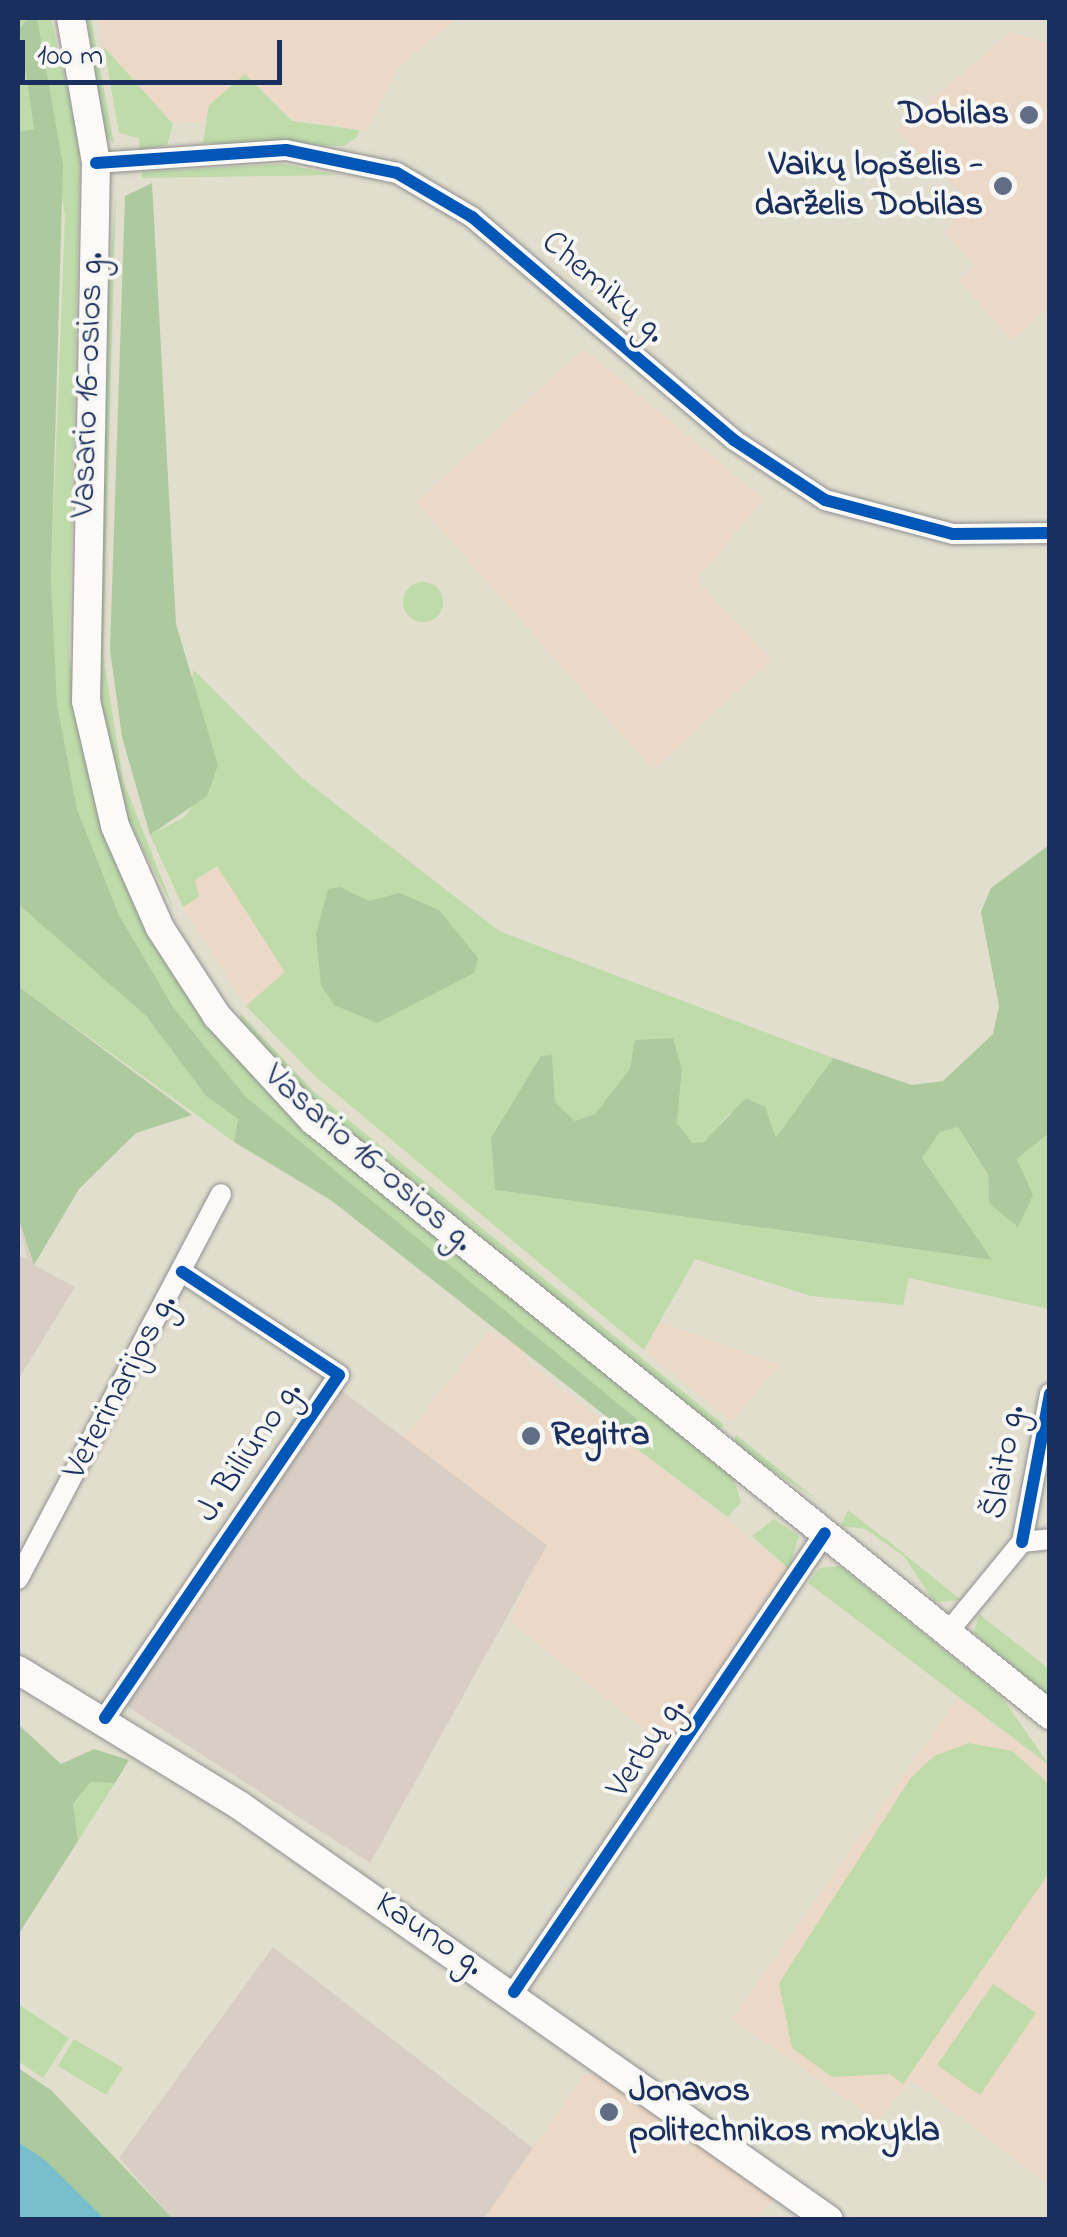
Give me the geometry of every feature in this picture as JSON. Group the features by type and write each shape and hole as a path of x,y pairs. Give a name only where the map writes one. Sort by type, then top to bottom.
{"main road":[{"name":"Vasario 16-osios g.","path":"71,18 96,163 82,657 104,789 160,928 217,1016 314,1120 1050,1716"},
{"name":"Kauno g.","path":"18,1670 104,1718 514,1992 829,2220"}],"street":[{"name":"Chemikų g.","path":"96,163 286,150 397,173 472,217 734,440 824,500 953,534 1050,532"},
{"name":"Veterinarijos g.","path":"18,1579 221,1194"},
{"name":"J. Biliūno g.","path":"104,1718 339,1375 182,1272"},
{"name":"Šlaito g.","path":"1022,1542 1050,1394"},
{"name":"Verbų g.","path":"514,1992 826,1534"},
{"path":"948,1632 1022,1542 1050,1540"}],"shaded area":[{"path":"99,18 457,18 399,67 367,131 209,105 204,122 173,124 104,47"},
{"name":"Vaikų lopšelis - darželis Dobilas","path":"1011,32 1050,44 1049,307 1012,340 959,281 975,266 945,232 969,200 896,130"},
{"path":"584,349 763,499 697,580 771,660 653,770 417,502"},
{"path":"217,866 285,972 246,1006 183,907 198,897 194,880"},
{"path":"18,1216 34,1265 75,1287 18,1380 18,1256 27,1258"},
{"path":"660,1322 780,1365 731,1421 644,1350"},
{"path":"488,1332 521,1345 525,1360 789,1569 670,1750 510,1621 546,1544 400,1443"},
{"path":"337,1387 547,1545 370,1863 123,1704"},
{"path":"958,1698 1049,1765 1049,2185 912,2080 878,2121 732,2019"},
{"path":"273,1947 533,2148 483,2220 173,2219 119,2158"},
{"name":"Jonavos politechnikos mokykla","path":"610,2074 775,2198 756,2219 483,2220 584,2075"}],"green space":[{"path":"18,18 28,19 19,29 34,130 18,132"},
{"path":"28,18 37,18 63,165 51,579 57,703 77,809 119,915 173,1007 246,1097 638,1420 630,1435 332,1201 234,1142 238,1119 206,1096 146,1016 18,904 18,132 34,129 19,29"},
{"path":"37,18 51,18 80,146 69,657 108,842 218,1036 271,1095 732,1473 741,1502 728,1517 621,1437 638,1420 246,1097 173,1007 119,915 77,809 57,703 51,579 65,217"},
{"path":"87,18 91,18 114,144 102,133"},
{"path":"104,47 173,124 167,145 140,150 139,138 119,133"},
{"path":"245,74 292,121 359,130 357,137 344,146 203,143 209,105"},
{"path":"283,164 338,175 142,178 142,172"},
{"path":"152,183 176,624 218,765 207,796 150,835 122,737 110,650 125,196"},
{"path":"116,193 103,654 123,780 174,910 118,801 98,707 103,354"},
{"path":"423,582 437,588 443,602 437,616 423,622 409,616 403,602 409,588"},
{"path":"194,670 302,778 499,931 833,1058 776,1139 730,1113 704,1143 691,1143 677,1123 682,1070 636,1041 631,1069 595,1114 575,1121 555,1102 552,1056 495,1190 991,1260 922,1158 940,1132 958,1127 988,1176 989,1203 1017,1159 1049,1133 1049,1309 909,1278 903,1305 811,1296 695,1259 644,1350 315,1076 246,1006 285,972 217,866 195,880 199,897 183,907 150,835 185,817 218,765 189,692"},
{"path":"1049,845 1049,1133 1017,1159 1033,1195 1018,1227 989,1203 988,1175 958,1127 940,1132 922,1158 992,1260 495,1190 491,1138 541,1056 552,1055 555,1102 575,1121 595,1114 630,1069 635,1040 673,1038 682,1070 677,1123 692,1143 704,1142 746,1098 765,1107 776,1138 833,1058 912,1085 943,1081 993,1034 999,1006 981,912 991,888"},
{"path":"340,887 369,901 400,893 439,910 478,958 474,973 377,1023 334,1005 321,985 316,934 328,889"},
{"path":"18,904 146,1016 206,1096 238,1119 234,1142 18,986"},
{"path":"18,986 192,1115 136,1133 79,1189 34,1265 18,1216"},
{"path":"241,1014 313,1091 724,1425 717,1431 331,1119 239,1023"},
{"path":"736,1435 819,1501 734,1446"},
{"path":"848,1510 961,1600 934,1602 904,1556 865,1529 841,1526"},
{"path":"774,1519 799,1536 789,1569 752,1536"},
{"path":"840,1566 1001,1696 1049,1765 808,1583 820,1568"},
{"path":"979,1614 1049,1669 1049,1697 974,1633"},
{"path":"18,1724 61,1764 94,1749 129,1760 115,1783 91,1782 73,1804 78,1841 18,1935"},
{"path":"969,1743 1012,1751 1047,1782 1049,1873 903,2084 890,2074 832,2077 792,2048 779,1983 910,1779 934,1756"},
{"path":"91,1782 115,1783 78,1841 73,1805"},
{"path":"993,1984 1036,2013 980,2095 937,2065"},
{"path":"18,2004 69,2038 43,2078 18,2061"},
{"path":"74,2039 123,2068 106,2095 58,2066"},
{"path":"18,2068 51,2090 173,2219 105,2219 18,2142"}],"water":[{"path":"18,2142 45,2160 105,2219 18,2219"}],"cycle path":[{"path":"96,163 286,150 397,173 472,217 734,440 825,500 953,534 1050,533"},
{"path":"105,1718 339,1375 182,1272"},
{"path":"1022,1542 1050,1394"},
{"path":"514,1992 825,1533"}],"place":[{"name":"Dobilas","path":"1029,115"},
{"name":"Vaikų lopšelis - darželis Dobilas","path":"1003,186"},
{"name":"Regitra","path":"531,1436"},
{"name":"Jonavos politechnikos mokykla","path":"609,2112"}]}
